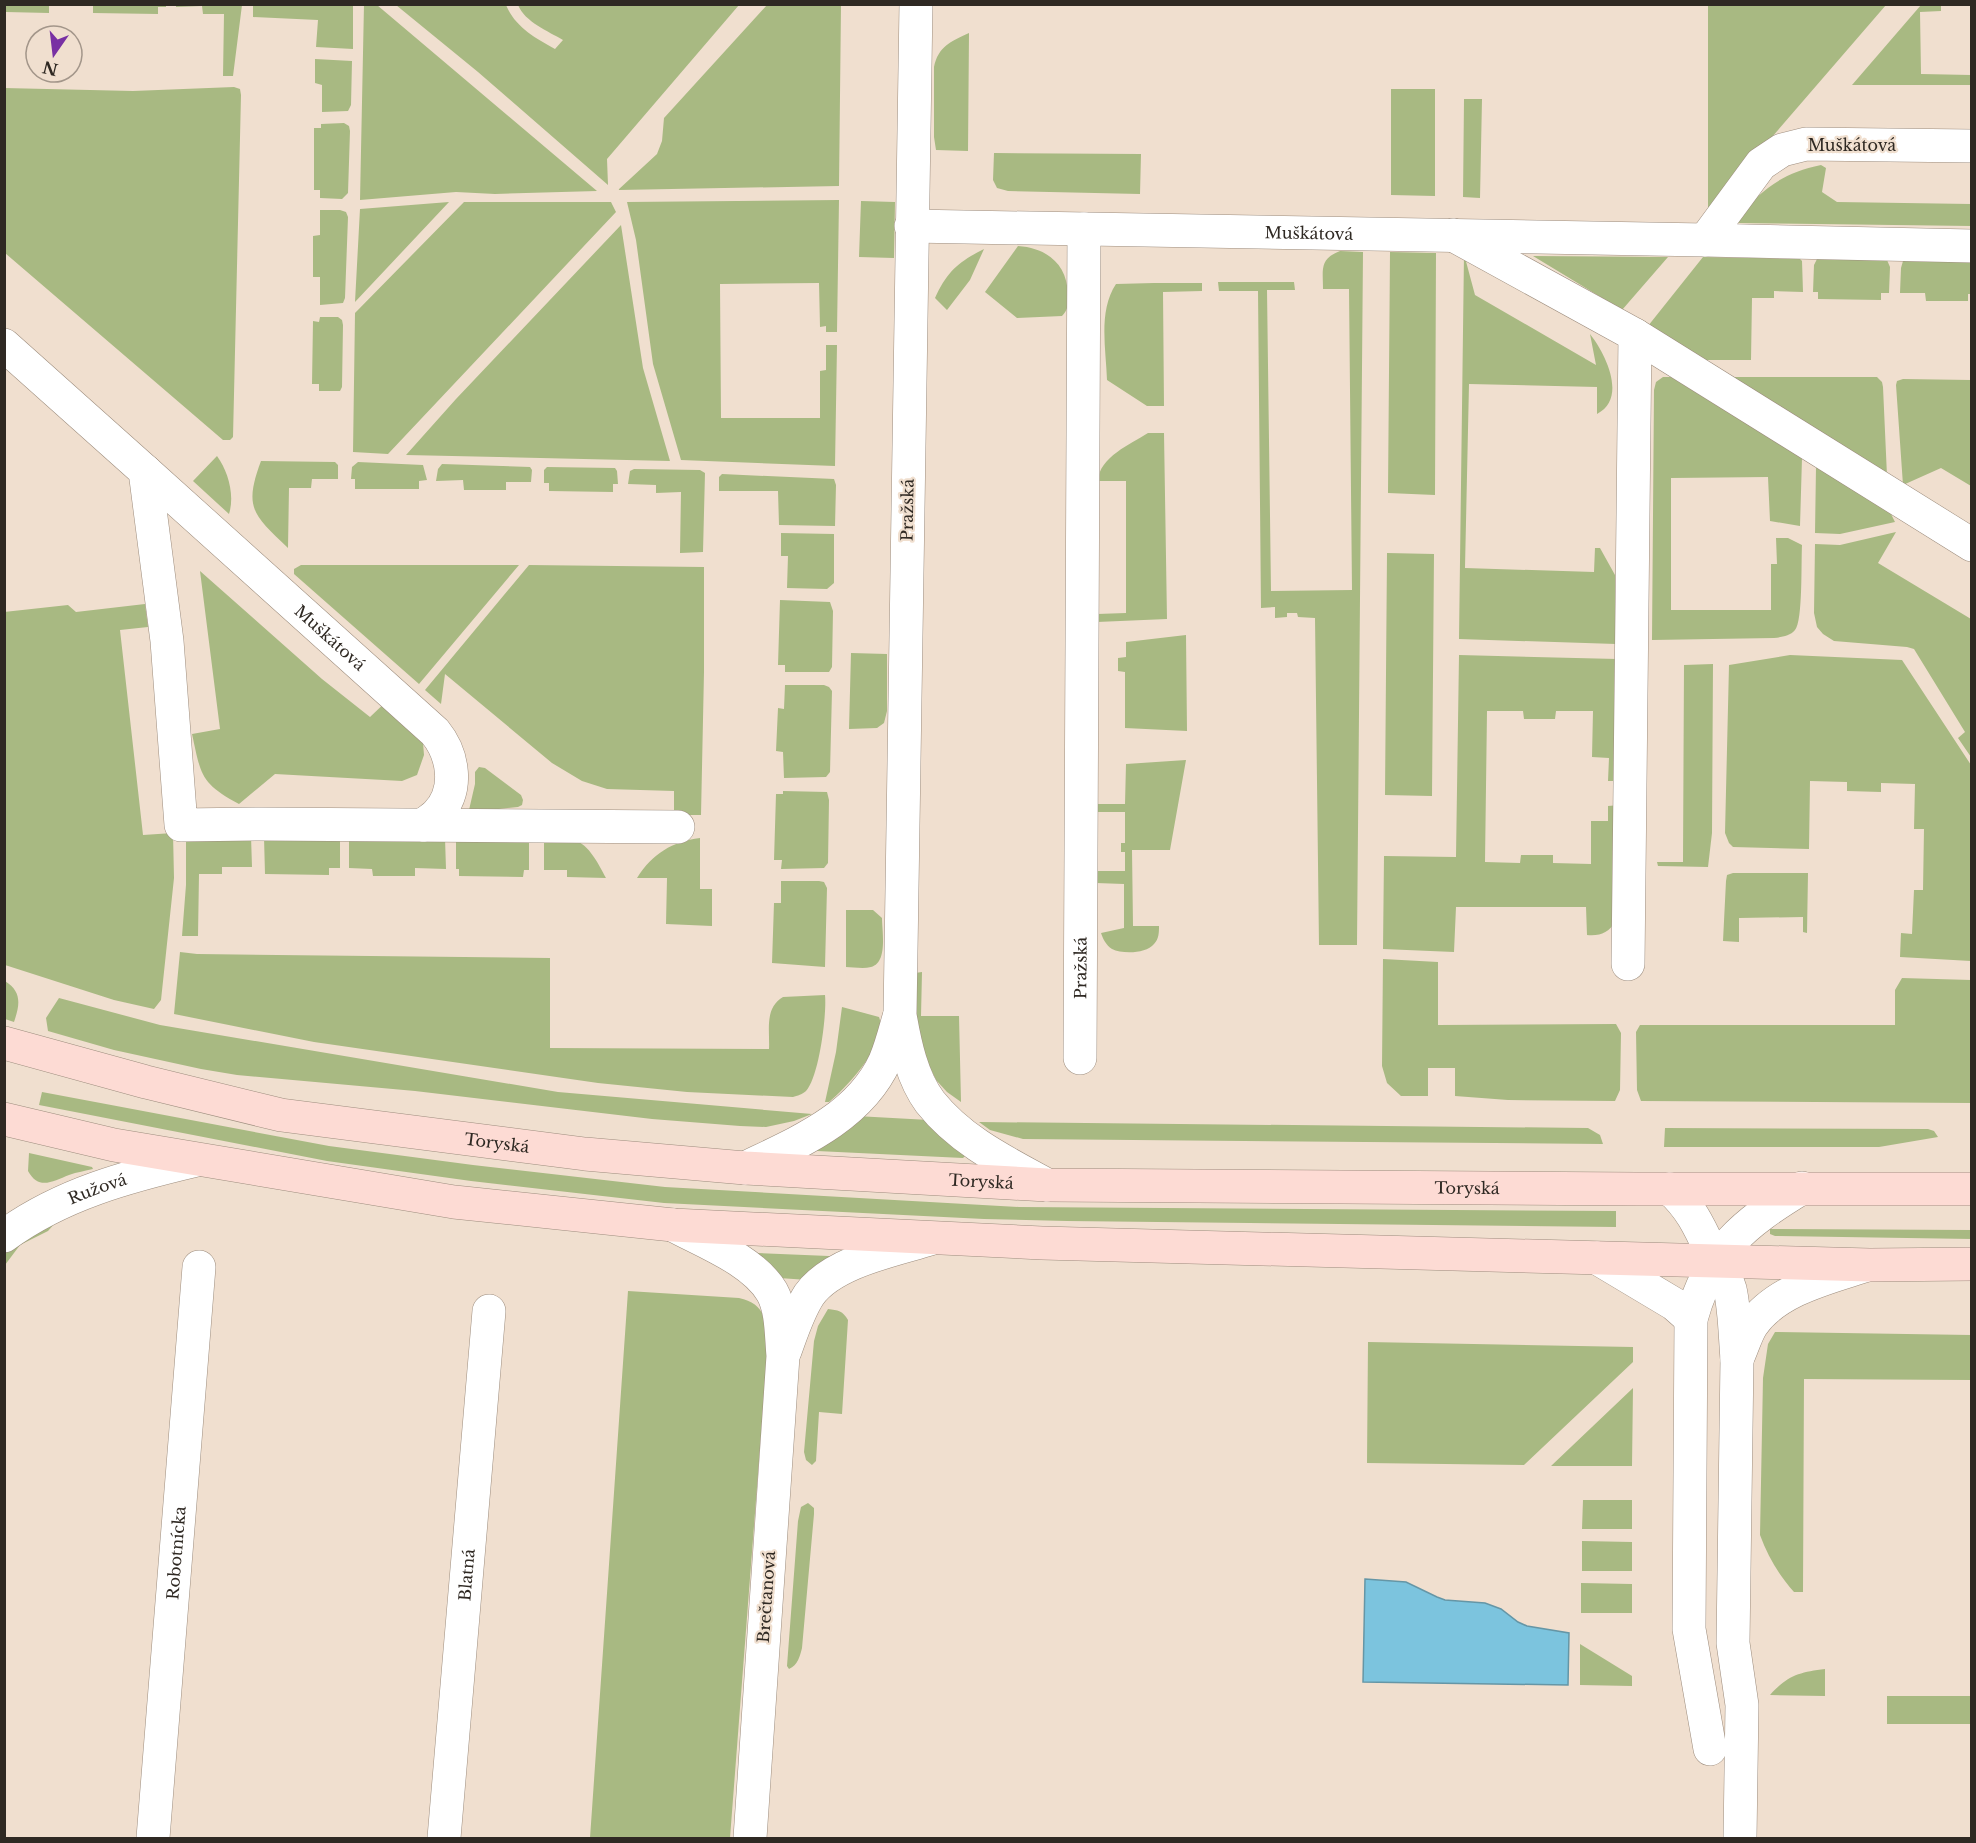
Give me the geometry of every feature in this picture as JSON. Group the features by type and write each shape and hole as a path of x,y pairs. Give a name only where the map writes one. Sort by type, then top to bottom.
{"street":[{"name":"Pražská","path":"900,1015 915,4"},
{"name":"Muškátová","path":"1705,240 1761,164 1782,150 1806,144 1971,146"},
{"name":"Muškátová","path":"911,226 1971,246"},
{"name":"Pražská","path":"1080,1058 1084,229"},
{"path":"1453,235 1635,334 1971,545"},
{"path":"1628,964 1635,334"},
{"name":"Muškátová","path":"4,345 435,732 444,743 450,756 452,774 448,796 438,813 423,825"},
{"path":"146,471 167,640 181,825 678,827"},
{"path":"745,1168 802,1141 846,1112 870,1086 885,1062 900,1015"},
{"path":"900,1015 909,1057 930,1102 964,1136 987,1152 1047,1185"},
{"name":"Toryská","path":"12,1051 281,1115 585,1154 745,1168 1047,1185 1971,1189"},
{"path":"4,1119 114,1145 454,1203 673,1226 930,1239 1870,1265 1971,1264"},
{"name":"Ružová","path":"4,1236 32,1218 72,1198 123,1178 197,1160"},
{"path":"1710,1749 1689,1629 1691,1319 1707,1274 1729,1243 1762,1212 1802,1188"},
{"path":"1670,1189 1680,1197 1700,1225 1730,1290 1737,1359 1733,1642 1742,1705 1740,1839"},
{"path":"673,1226 742,1262 757,1274 774,1296 779,1313 783,1356"},
{"path":"783,1356 810,1294 822,1282 853,1264 930,1239"},
{"path":"1597,1258 1674,1304 1691,1319"},
{"path":"1737,1359 1752,1325 1769,1307 1808,1286 1870,1265"},
{"name":"Robotnícka","path":"153,1839 199,1268"},
{"name":"Blatná","path":"444,1839 489,1311"},
{"name":"Brečtanová","path":"750,1839 783,1356"},
{"path":"1689,1629 1702,1636 1733,1642"}],"green space":[{"path":"90,4 166,4 166,7 158,7 158,14 93,13 93,6"},
{"path":"364,4 377,5 597,191 495,194 456,192 360,200"},
{"path":"5,5 79,5 49,6 49,13 6,12"},
{"path":"176,5 242,5 233,76 223,76 224,14 203,14 202,6 176,7"},
{"path":"253,5 353,5 353,49 316,47 318,20 253,17"},
{"path":"396,5 506,5 520,26 555,49 563,40 531,21 518,5 739,5 607,159 608,185 478,72"},
{"path":"767,5 841,5 839,186 618,190 657,154 662,141 664,118"},
{"path":"1708,5 1886,5 1708,211"},
{"path":"1921,5 1941,5 1941,11 1920,12 1921,74 1971,75 1971,85 1852,85"},
{"path":"969,33 968,151 936,150 934,67 939,54 946,46"},
{"path":"315,59 352,61 351,105 348,111 322,112 322,85 315,83"},
{"path":"234,87 240,89 241,95 233,437 230,440 223,440 5,253 4,88 133,91"},
{"path":"1391,89 1435,89 1435,196 1391,195"},
{"path":"1464,99 1482,99 1480,198 1463,197"},
{"path":"344,123 349,126 350,131 348,193 342,199 320,198 320,190 314,190 314,128 321,128 321,124"},
{"path":"994,153 1141,154 1140,194 1008,191 997,188 993,180"},
{"path":"1821,165 1826,168 1822,192 1837,202 1971,204 1971,226 1733,223 1771,185 1793,173"},
{"path":"839,200 837,332 826,332 826,326 820,327 819,283 720,284 721,418 820,418 820,371 826,370 826,345 837,345 835,466 681,460 653,364 636,240 627,202"},
{"path":"861,201 895,202 894,258 859,257"},
{"path":"449,202 355,302 360,209"},
{"path":"464,202 611,202 616,212 388,454 353,452 355,313"},
{"path":"320,210 340,210 346,212 348,217 343,303 320,305 320,277 313,277 313,236 320,235"},
{"path":"621,225 643,368 670,461 406,455 456,399"},
{"path":"1018,246 1038,250 1059,266 1067,283 1068,294 1067,308 1062,316 1017,318 985,292"},
{"path":"984,249 970,280 947,310 935,298 944,281 960,263"},
{"path":"1340,251 1363,252 1357,945 1319,945 1315,618 1298,617 1297,613 1287,613 1287,617 1275,618 1275,607 1261,608 1258,291 1219,291 1218,282 1294,282 1295,290 1267,290 1271,591 1352,590 1349,289 1323,289 1325,262"},
{"path":"1390,252 1436,253 1435,495 1388,493"},
{"path":"1464,254 1475,295 1596,365 1590,334 1607,363 1612,387 1611,397 1606,407 1597,414 1597,387 1469,384 1465,568 1594,572 1595,548 1600,548 1615,575 1616,644 1459,639"},
{"path":"1533,256 1668,257 1622,310"},
{"path":"1703,257 1800,259 1802,261 1803,292 1774,291 1774,298 1752,298 1751,360 1700,360 1648,326"},
{"path":"1817,259 1887,260 1890,267 1889,293 1881,293 1881,300 1818,299 1818,292 1813,292 1814,265"},
{"path":"1903,261 1971,262 1971,294 1968,294 1968,301 1926,301 1925,293 1900,293"},
{"path":"1202,283 1202,291 1163,292 1164,406 1147,406 1107,380 1104,330 1110,295 1116,284"},
{"path":"320,317 338,317 342,320 342,387 340,391 319,391 319,384 312,384 313,321 319,322"},
{"path":"1663,377 1671,377 1802,458 1800,526 1770,521 1768,477 1671,478 1671,610 1771,610 1771,564 1777,564 1776,538 1788,538 1802,545 1798,624 1795,630 1788,635 1774,638 1652,640 1654,390 1656,382"},
{"path":"1726,377 1877,377 1883,387 1887,476"},
{"path":"1903,379 1971,380 1971,486 1941,468 1903,485 1896,385 1897,381"},
{"path":"1148,433 1164,433 1167,619 1097,622 1097,614 1126,613 1126,481 1098,481 1100,472 1117,452"},
{"path":"217,456 229,484 231,507 229,514 193,481"},
{"path":"261,461 335,462 338,465 338,479 312,479 311,488 289,488 288,548 260,519 255,510 253,490"},
{"path":"358,462 423,465 427,480 419,481 419,489 355,489 355,479 351,479 352,467"},
{"path":"442,464 530,467 531,482 506,482 506,490 464,490 463,480 436,481 438,469"},
{"path":"547,467 615,468 618,484 613,484 613,492 549,491 549,483 544,483 544,470"},
{"path":"1816,467 1890,512 1895,522 1840,534 1815,533"},
{"path":"634,469 700,470 705,473 703,552 680,553 681,492 656,493 656,485 628,484 630,471"},
{"path":"722,474 834,479 836,485 835,526 779,525 778,491 719,491 719,477"},
{"path":"1896,532 1878,563 1971,619 1971,757 1958,738 1965,732 1914,649 1834,641 1817,627 1814,613 1815,544 1840,545"},
{"path":"781,533 834,534 834,583 827,589 787,588 788,556 781,556"},
{"path":"1387,553 1434,554 1432,796 1385,795"},
{"path":"301,565 519,565 419,684 294,574 294,569"},
{"path":"529,565 704,567 701,815 674,815 674,791 607,789 582,781 552,763 445,674 441,704 425,690"},
{"path":"200,571 322,679 370,717 390,698 422,730 424,755 417,775 402,781 275,774 239,804 216,790 201,769 192,734 220,729"},
{"path":"780,600 830,602 833,611 832,667 829,672 785,672 785,665 778,665"},
{"path":"145,604 148,627 120,630 143,835 173,833 174,878 161,1000 154,1009 114,1000 5,965 4,612 68,605 76,612"},
{"path":"1186,635 1187,731 1125,728 1125,672 1118,671 1118,658 1126,657 1126,642"},
{"path":"851,653 887,654 887,711 884,723 877,728 849,729"},
{"path":"1459,655 1617,659 1618,781 1608,781 1609,758 1592,757 1593,711 1556,711 1555,719 1524,719 1523,711 1487,711 1485,862 1520,863 1521,855 1553,855 1553,863 1591,864 1591,821 1608,821 1608,806 1620,805 1616,921 1604,933 1587,935 1586,907 1456,907 1454,952 1383,949 1384,856 1456,857"},
{"path":"1790,655 1902,660 1971,765 1971,961 1900,957 1901,933 1912,934 1914,890 1923,890 1924,829 1914,829 1915,784 1881,783 1881,792 1847,791 1847,782 1810,781 1809,849 1733,847 1729,843 1725,833 1729,665"},
{"path":"1713,664 1712,833 1708,867 1658,866 1657,862 1683,862 1684,665"},
{"path":"785,685 824,685 832,691 830,772 826,777 784,778 783,752 776,751 778,708 784,709"},
{"path":"1186,760 1170,850 1132,850 1133,926 1159,926 1158,938 1145,950 1116,951 1108,946 1101,933 1124,928 1124,884 1096,883 1096,871 1125,871 1125,852 1121,852 1121,843 1125,843 1125,812 1097,812 1097,804 1125,804 1126,764"},
{"path":"479,767 485,768 521,795 522,805 472,812 469,810 475,784 475,772"},
{"path":"783,791 827,792 829,800 828,863 824,868 781,869 782,860 774,860 776,794 783,794"},
{"path":"186,835 251,836 252,867 222,867 222,874 199,874 198,936 182,936 186,885"},
{"path":"544,836 567,838 579,842 593,856 606,878 567,877 567,870 544,870"},
{"path":"264,837 340,837 340,868 329,868 329,875 265,874"},
{"path":"349,837 445,838 446,869 415,868 415,876 373,876 372,869 349,868"},
{"path":"456,838 529,838 529,870 524,870 523,877 459,876 459,869 456,869"},
{"path":"700,838 700,889 712,889 712,926 666,924 667,878 637,878 643,869 664,850 681,842"},
{"path":"1733,873 1808,873 1807,933 1803,932 1803,917 1739,918 1739,942 1723,941 1726,881 1727,875"},
{"path":"781,881 824,882 827,888 825,967 772,963 774,903 781,903"},
{"path":"846,910 873,910 882,918 882,953 880,959 871,967 846,967"},
{"path":"180,952 550,958 550,1048 769,1049 770,1014 773,1007 783,997 825,995 823,1030 811,1084 805,1092 793,1097 687,1092 598,1083 314,1042 174,1014"},
{"path":"1383,959 1438,962 1438,1025 1616,1024 1621,1033 1620,1090 1615,1101 1508,1100 1455,1096 1455,1068 1428,1068 1428,1096 1401,1096 1387,1083 1382,1066"},
{"path":"922,972 921,1016 959,1016 961,1102 936,1080 926,1059 915,1020 915,973"},
{"path":"1902,978 1971,980 1971,1103 1641,1101 1637,1090 1636,1032 1640,1025 1895,1025 1895,990"},
{"path":"5,981 17,994 18,1010 14,1022 5,1019"},
{"path":"59,998 160,1025 558,1092 812,1114 794,1121 766,1127 740,1126 652,1119 415,1091 237,1075 114,1050 48,1031 46,1018"},
{"path":"842,1007 879,1017 878,1039 855,1075 837,1095 829,1102 825,1102 836,1052"},
{"path":"42,1092 329,1146 665,1187 1019,1207 1616,1211 1616,1227 984,1219 664,1203 471,1181 327,1161 39,1105"},
{"path":"856,1116 929,1120 966,1155 963,1158 817,1151 815,1147"},
{"path":"979,1122 1588,1128 1600,1135 1603,1144 1023,1139 990,1130"},
{"path":"1665,1128 1928,1129 1934,1131 1938,1137 1879,1147 1664,1147"},
{"path":"29,1153 93,1169 42,1183 32,1177 28,1171"},
{"path":"56,1222 48,1231 20,1245 5,1265 5,1245"},
{"path":"1770,1229 1971,1230 1972,1239 1775,1236 1770,1234"},
{"path":"732,1252 853,1257 808,1280 779,1278"},
{"path":"628,1291 739,1298 756,1305 765,1318 769,1331 730,1838 590,1838"},
{"path":"828,1309 840,1312 848,1320 842,1414 819,1412 816,1461 812,1465 806,1460 804,1452 814,1341 818,1326"},
{"path":"1775,1332 1971,1335 1971,1380 1804,1379 1803,1592 1794,1592 1783,1579 1760,1535 1763,1378 1768,1344"},
{"path":"1368,1342 1633,1347 1633,1362 1524,1465 1367,1463"},
{"path":"1633,1388 1632,1466 1551,1466"},
{"path":"1583,1500 1632,1500 1632,1529 1582,1529"},
{"path":"808,1503 814,1508 814,1514 802,1648 797,1663 789,1669 787,1666 798,1521 801,1507"},
{"path":"1582,1541 1632,1542 1632,1571 1582,1571"},
{"path":"1581,1583 1632,1584 1632,1613 1581,1613"},
{"path":"1580,1644 1632,1676 1632,1686 1580,1685"},
{"path":"1825,1669 1825,1696 1770,1695 1782,1683 1794,1676"},
{"path":"1887,1696 1971,1696 1971,1724 1887,1724"}],"water":[{"path":"1365,1579 1406,1582 1445,1600 1485,1603 1501,1609 1527,1626 1569,1633 1568,1685 1363,1682"}]}
